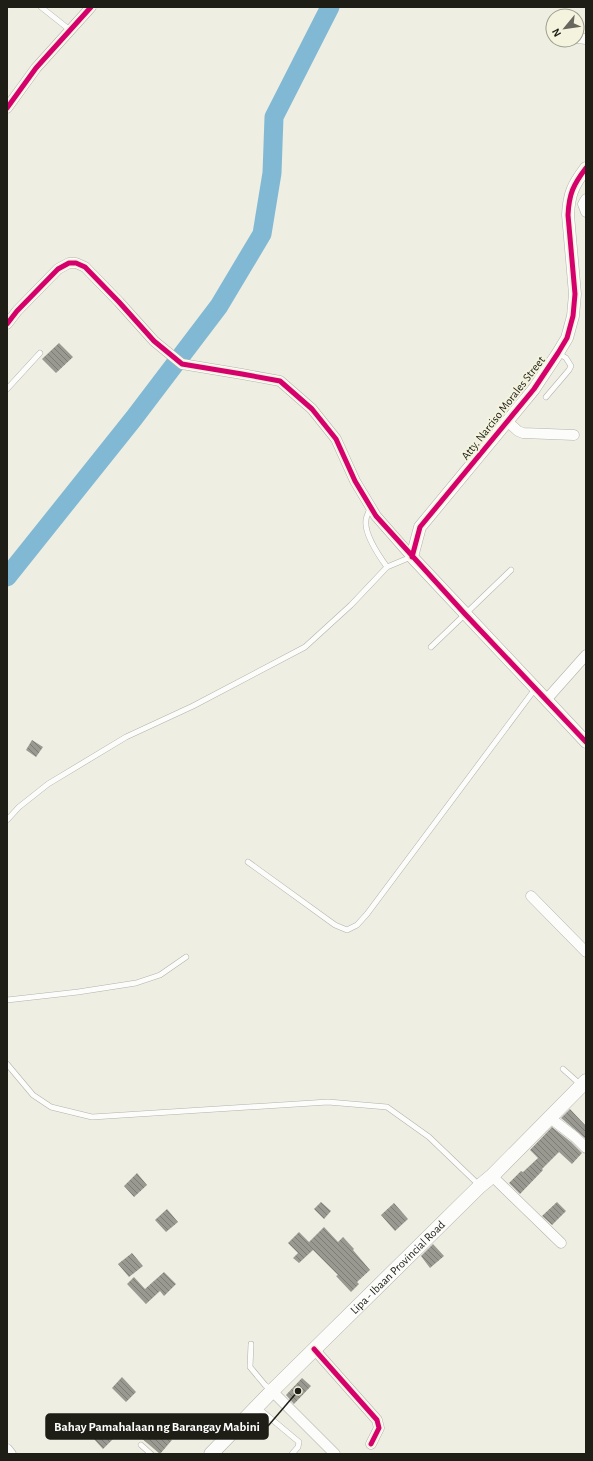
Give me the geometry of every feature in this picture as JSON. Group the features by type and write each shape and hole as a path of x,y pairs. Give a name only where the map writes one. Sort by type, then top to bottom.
{"main road":[{"name":"Lipa - Ibaan Provincial Road","path":"215,1449 256,1406 480,1186 492,1176 584,1083"}],"street":[{"path":"7,108 36,68 91,7"},
{"name":"Atty. Narciso Morales Street","path":"412,556 420,527 534,389 566,338 573,316 575,294 568,215 569,202 571,192 576,182 586,168"},
{"path":"586,199 583,204 586,212"},
{"path":"7,324 17,310 58,269 69,263 76,262 85,267 154,341 182,364 280,381 312,409 336,440 355,480 376,516 465,614 586,742"},
{"path":"507,421 518,431 523,433 574,435"},
{"path":"546,700 586,655"},
{"path":"531,896 586,952"},
{"path":"549,1117 575,1137 586,1148"},
{"path":"492,1176 561,1243"},
{"path":"314,1349 377,1420 379,1428 371,1444"},
{"path":"272,1391 335,1454"},
{"path":"7,1449 12,1454"}],"lane":[{"path":"41,7 70,30"},
{"path":"7,389 40,353"},
{"path":"546,397 571,366 566,358 558,353"},
{"path":"371,507 365,521 368,534 373,546 387,567"},
{"path":"7,820 19,807 48,784 126,737 193,706 305,647 351,605 387,567 412,556"},
{"path":"431,647 511,570"},
{"path":"248,862 335,925 347,930 357,925 367,914 535,689"},
{"path":"7,1000 78,992 136,983 160,975 186,957"},
{"path":"7,1064 33,1095 50,1107 92,1117 328,1102 387,1107 429,1137 480,1186"},
{"path":"563,1069 584,1083"},
{"path":"251,1344 250,1367 272,1391"},
{"path":"256,1406 299,1442 298,1447 292,1454"},
{"path":"141,1445 151,1454"}],"building":[{"path":"59,343 73,357 56,373 42,359"},
{"path":"32,740 43,747 36,757 26,750"},
{"path":"570,1109 586,1126 586,1139 561,1118"},
{"path":"552,1127 582,1153 572,1164 559,1152 520,1194 509,1183 521,1171 523,1172 538,1158 530,1150"},
{"path":"137,1173 147,1185 134,1197 124,1186"},
{"path":"321,1202 331,1211 324,1219 314,1209"},
{"path":"557,1202 566,1211 552,1225 542,1216"},
{"path":"394,1203 408,1219 395,1231 381,1215"},
{"path":"167,1209 178,1222 166,1232 155,1220"},
{"path":"324,1227 338,1242 343,1237 370,1270 357,1282 359,1284 351,1292 336,1276 338,1275 313,1250 299,1263 293,1258 298,1253 288,1243 299,1232 309,1242"},
{"path":"433,1244 444,1256 430,1268 421,1256"},
{"path":"132,1253 143,1266 129,1277 118,1264"},
{"path":"164,1272 176,1284 164,1296 160,1291 146,1304 127,1284 134,1277 145,1289"},
{"path":"122,1377 136,1392 126,1402 112,1388"},
{"path":"302,1378 311,1386 294,1404 286,1395"},
{"path":"150,1422 172,1440 160,1454 139,1436"},
{"path":"101,1428 113,1439 103,1449 92,1437"}],"waterway":[{"path":"7,577 134,418 219,306 262,234 272,173 274,117 330,7"}],"cycle path":[{"path":"7,108 36,68 91,7"},
{"path":"412,557 420,527 534,389 567,338 573,316 575,294 568,215 572,190 586,168"},
{"path":"7,324 17,311 58,269 69,263 76,263 85,267 154,341 182,364 280,381 312,409 336,439 355,481 376,516 465,614 586,742"},
{"path":"314,1349 377,1420 379,1428 371,1444"}],"place":[{"name":"Bahay Pamahalaan ng Barangay Mabini","path":"298,1391"}]}
